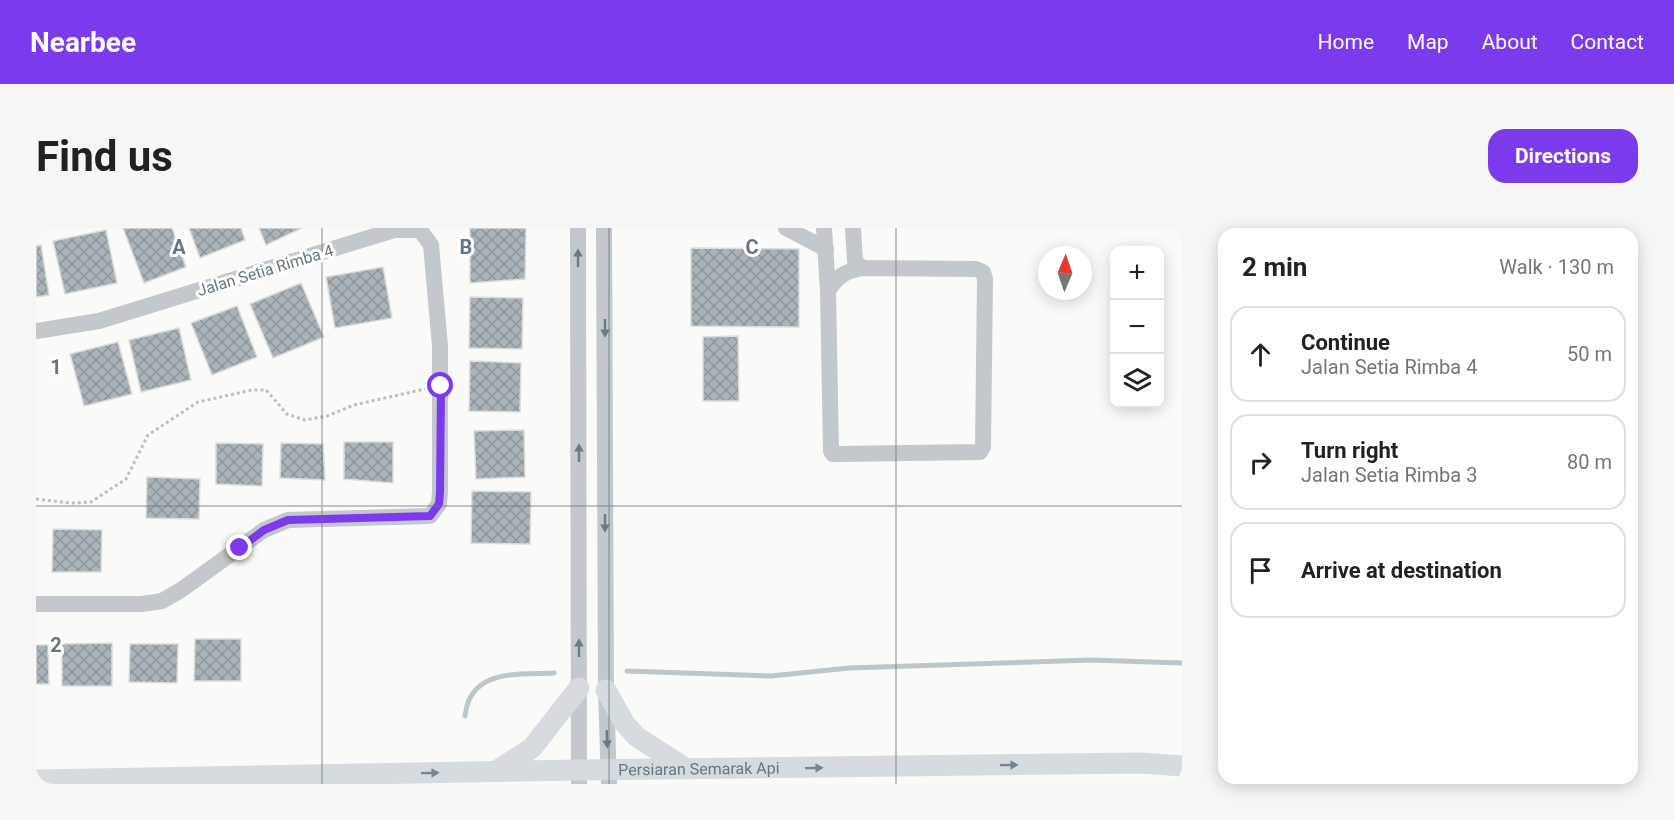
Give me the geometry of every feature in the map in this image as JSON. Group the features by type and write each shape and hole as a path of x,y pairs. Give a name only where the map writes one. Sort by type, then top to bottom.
{"main road":[{"path":"495,772 532,748 579,688"},
{"path":"606,690 625,724 637,737 687,769"},
{"name":"Persiaran Semarak Api","path":"36,780 495,772 609,777 687,769 1140,764 1182,766"}],"street":[{"path":"578,228 579,777"},
{"path":"604,228 606,690 609,777"},
{"path":"786,228 826,249"},
{"path":"824,228 828,291 831,451 833,454 980,452 983,447 984,415 985,279 983,273 976,269 862,268 848,271 840,276 828,291"},
{"path":"853,228 855,261 862,268"},
{"name":"Jalan Setia Rimba 4","path":"36,331 99,321 394,230 420,230 431,245 440,346 441,386 439,504 430,516 288,520 264,530 181,590 162,601 142,604 36,604"}],"path":[{"path":"36,499 70,503 91,502 126,479 148,435 198,402 252,390 266,390 287,414 305,420 327,416 354,405 441,386"}],"building":[{"path":"123,228 172,228 186,267 144,283"},
{"path":"189,228 241,228 245,240 200,258"},
{"path":"259,228 302,228 266,245"},
{"path":"470,228 526,228 525,279 470,283"},
{"path":"106,230 117,283 65,294 53,241"},
{"path":"41,245 49,295 36,297 36,246"},
{"path":"691,248 799,249 799,327 691,326"},
{"path":"383,267 392,318 335,328 326,277"},
{"path":"301,283 324,337 273,358 250,304"},
{"path":"470,297 523,298 522,349 469,348"},
{"path":"237,306 257,357 212,375 191,323"},
{"path":"179,328 191,380 141,392 129,340"},
{"path":"738,336 739,401 703,401 703,337"},
{"path":"118,342 132,394 84,406 70,354"},
{"path":"470,361 521,363 520,412 469,411"},
{"path":"524,430 525,477 476,479 474,431"},
{"path":"344,442 393,442 393,483 344,479"},
{"path":"216,443 263,444 262,486 216,484"},
{"path":"281,443 323,444 325,480 280,478"},
{"path":"147,477 200,479 199,519 146,518"},
{"path":"472,491 531,492 530,544 471,543"},
{"path":"53,529 102,530 101,572 52,572"},
{"path":"195,639 241,639 241,681 194,681"},
{"path":"112,643 112,686 62,686 62,644"},
{"path":"130,644 178,644 177,683 129,682"},
{"path":"36,645 48,645 49,684 36,684"}],"waterway":[{"path":"627,671 771,676 849,668 1091,660 1182,663"},
{"path":"465,716 470,698 486,682 507,675 554,673"}],"route":[{"path":"240,548 264,530 288,520 430,516 439,504 441,386"}]}
